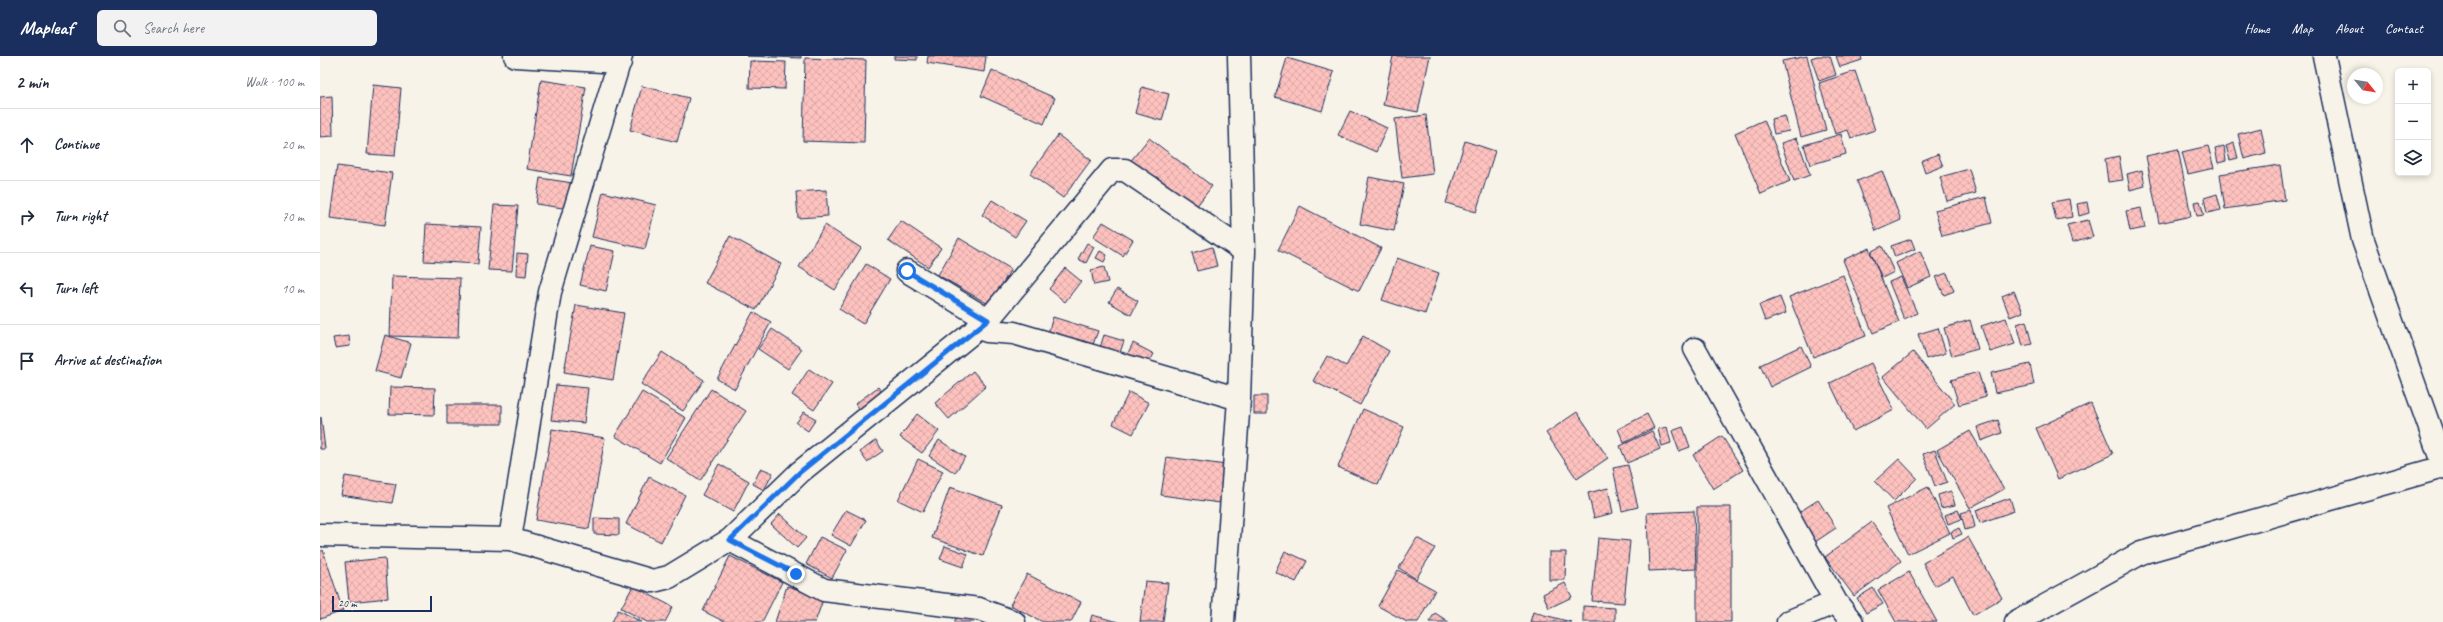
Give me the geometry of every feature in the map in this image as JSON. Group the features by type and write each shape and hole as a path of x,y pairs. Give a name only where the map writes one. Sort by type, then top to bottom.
{"street":[{"path":"510,539 550,292 620,59 515,56"},
{"path":"1222,622 1239,399 1244,251 1239,56"},
{"path":"2016,622 2140,553 2443,466 2363,240 2324,56"},
{"path":"320,535 510,539 653,581 669,577 730,540 800,472 988,320 1112,170 1125,170 1244,251"},
{"path":"907,271 988,320"},
{"path":"988,320 987,332 1014,333 1239,399"},
{"path":"1695,349 1836,602 1852,622"},
{"path":"730,540 824,590 979,609 1014,622"},
{"path":"1788,622 1836,602"}],"building":[{"path":"747,56 801,56 801,58"},
{"path":"894,56 917,56 917,60 894,59"},
{"path":"928,56 986,56 984,72 927,63"},
{"path":"1393,56 1430,56 1418,112 1383,105"},
{"path":"1807,56 1826,130 1801,137 1782,61"},
{"path":"1817,56 1830,56 1836,75 1819,81 1811,58"},
{"path":"1836,56 1861,56 1862,60 1840,67"},
{"path":"805,58 866,60 864,143 803,141"},
{"path":"1287,58 1334,72 1322,111 1275,97"},
{"path":"750,61 786,62 785,89 749,88"},
{"path":"992,70 1055,98 1044,124 981,96"},
{"path":"1855,71 1875,130 1851,138 1848,130 1835,134 1819,83"},
{"path":"541,80 586,87 571,176 527,169"},
{"path":"373,85 401,88 395,156 367,154"},
{"path":"642,86 689,98 677,142 630,130"},
{"path":"1142,87 1169,94 1162,121 1135,113"},
{"path":"332,96 333,136 320,137 320,97"},
{"path":"1350,111 1387,128 1376,152 1338,135"},
{"path":"1426,115 1433,174 1402,178 1395,119"},
{"path":"1785,116 1789,131 1774,134 1771,119"},
{"path":"1764,120 1790,181 1761,194 1735,133"},
{"path":"2261,128 2266,153 2244,159 2238,134"},
{"path":"1841,134 1846,154 1810,165 1804,145"},
{"path":"1058,135 1091,160 1063,198 1030,174"},
{"path":"1149,138 1212,186 1193,211 1129,163"},
{"path":"1797,138 1810,175 1794,181 1781,143"},
{"path":"1465,141 1495,151 1476,212 1446,203"},
{"path":"2234,143 2238,158 2230,160 2226,146"},
{"path":"2208,146 2214,168 2188,174 2182,152"},
{"path":"2224,146 2226,161 2218,163 2215,148"},
{"path":"2178,149 2191,216 2159,223 2146,156"},
{"path":"1938,154 1943,166 1925,173 1921,161"},
{"path":"2119,156 2123,180 2108,182 2105,159"},
{"path":"2280,165 2285,200 2225,209 2220,174"},
{"path":"337,166 392,173 385,225 330,218"},
{"path":"1969,169 1976,193 1947,201 1940,177"},
{"path":"2142,170 2145,186 2130,190 2127,174"},
{"path":"1882,171 1901,220 1876,231 1857,181"},
{"path":"1369,177 1404,184 1394,231 1360,224"},
{"path":"540,178 573,183 569,209 536,204"},
{"path":"826,190 828,216 798,218 796,192"},
{"path":"603,192 656,205 645,249 592,237"},
{"path":"2217,194 2221,210 2207,213 2204,198"},
{"path":"1986,197 1992,223 1942,236 1935,210"},
{"path":"2069,199 2072,217 2056,220 2052,202"},
{"path":"992,200 1026,221 1015,237 982,215"},
{"path":"2200,201 2204,215 2197,216 2194,202"},
{"path":"2087,202 2089,213 2079,216 2077,204"},
{"path":"494,205 518,206 512,271 488,270"},
{"path":"1300,206 1381,248 1359,291 1278,250"},
{"path":"2141,208 2145,228 2130,231 2126,211"},
{"path":"2088,220 2093,237 2072,243 2067,225"},
{"path":"901,221 941,248 928,267 888,240"},
{"path":"1103,222 1133,240 1123,256 1093,237"},
{"path":"426,224 481,227 478,264 424,261"},
{"path":"825,225 861,248 835,290 799,267"},
{"path":"730,236 781,264 756,310 705,283"},
{"path":"959,238 1011,269 990,305 938,275"},
{"path":"1911,239 1915,249 1895,257 1891,246"},
{"path":"1087,243 1094,247 1086,263 1078,259"},
{"path":"590,246 615,251 606,291 580,285"},
{"path":"1882,246 1894,272 1882,278 1870,252"},
{"path":"1212,247 1217,266 1197,271 1192,253"},
{"path":"1869,248 1899,322 1873,333 1843,260"},
{"path":"1100,251 1107,255 1104,262 1096,258"},
{"path":"1920,251 1931,277 1907,288 1896,263"},
{"path":"517,253 528,254 526,276 516,275"},
{"path":"1397,258 1439,273 1425,314 1382,300"},
{"path":"866,264 890,279 863,324 839,309"},
{"path":"1104,267 1108,282 1094,285 1091,270"},
{"path":"1065,268 1081,281 1065,302 1049,289"},
{"path":"1947,273 1954,291 1944,295 1936,277"},
{"path":"1843,275 1866,336 1813,357 1789,297"},
{"path":"392,276 460,278 458,338 390,336"},
{"path":"1901,277 1917,313 1904,319 1889,282"},
{"path":"1117,289 1138,301 1131,315 1109,302"},
{"path":"2014,291 2023,312 2010,317 2002,296"},
{"path":"1780,297 1786,313 1765,321 1759,305"},
{"path":"576,305 624,313 613,380 564,372"},
{"path":"753,312 771,322 735,389 717,379"},
{"path":"1053,317 1098,331 1092,347 1048,333"},
{"path":"2006,318 2015,344 1990,352 1981,326"},
{"path":"1970,320 1978,349 1952,356 1944,328"},
{"path":"2026,321 2032,344 2023,346 2017,324"},
{"path":"1938,328 1946,353 1926,359 1918,334"},
{"path":"772,329 802,349 788,369 758,349"},
{"path":"385,335 411,343 401,378 375,371"},
{"path":"1104,335 1124,341 1118,358 1099,351"},
{"path":"349,336 350,346 335,348 333,338"},
{"path":"1363,336 1389,351 1360,405 1313,381 1327,356 1346,366"},
{"path":"1133,343 1154,354 1147,366 1127,355"},
{"path":"1801,346 1811,367 1770,387 1760,365"},
{"path":"662,352 704,380 683,411 641,384"},
{"path":"1913,352 1955,404 1926,429 1883,377"},
{"path":"1871,363 1894,410 1853,431 1830,383"},
{"path":"2030,364 2034,385 1995,393 1991,373"},
{"path":"809,369 832,384 814,410 792,395"},
{"path":"973,371 986,386 949,419 935,403"},
{"path":"1978,372 1986,397 1959,405 1951,380"},
{"path":"556,385 588,388 584,423 551,420"},
{"path":"390,387 435,388 434,415 389,414"},
{"path":"878,387 891,404 868,421 855,404"},
{"path":"711,389 746,411 700,481 666,458"},
{"path":"642,392 686,418 660,463 615,436"},
{"path":"1129,392 1149,403 1133,434 1113,424"},
{"path":"1254,396 1267,396 1267,414 1254,414"},
{"path":"2091,403 2113,454 2058,479 2036,428"},
{"path":"447,405 502,405 502,424 447,424"},
{"path":"1363,409 1404,427 1378,485 1338,467"},
{"path":"804,412 816,419 808,431 796,423"},
{"path":"1577,412 1608,458 1577,479 1546,433"},
{"path":"917,414 939,431 922,453 900,437"},
{"path":"1647,414 1654,428 1624,443 1618,429"},
{"path":"321,417 325,449 320,449"},
{"path":"1998,420 2002,433 1981,441 1977,427"},
{"path":"1667,427 1671,443 1662,446 1658,429"},
{"path":"1683,427 1690,447 1679,451 1672,431"},
{"path":"552,429 605,438 589,529 536,520"},
{"path":"1652,431 1660,449 1627,463 1620,446"},
{"path":"1970,431 2004,489 1970,508 1937,450"},
{"path":"1722,436 1743,470 1713,489 1693,455"},
{"path":"876,440 883,451 867,462 860,452"},
{"path":"939,440 965,457 955,473 929,456"},
{"path":"1935,450 1947,482 1935,486 1923,454"},
{"path":"1167,457 1226,465 1220,503 1161,495"},
{"path":"918,459 943,471 923,512 898,500"},
{"path":"1899,459 1917,478 1894,501 1875,481"},
{"path":"719,464 749,481 733,512 702,495"},
{"path":"1628,465 1638,507 1622,511 1613,468"},
{"path":"761,468 773,473 764,490 753,484"},
{"path":"345,476 396,484 392,503 341,495"},
{"path":"649,477 685,495 661,542 626,524"},
{"path":"950,487 1002,505 983,556 932,538"},
{"path":"1928,487 1950,533 1908,554 1886,508"},
{"path":"1608,488 1613,513 1594,518 1588,493"},
{"path":"1951,491 1955,505 1941,508 1938,495"},
{"path":"2010,498 2014,511 1980,523 1976,510"},
{"path":"1818,500 1836,528 1815,542 1796,514"},
{"path":"1697,507 1731,507 1731,622 1697,622"},
{"path":"846,510 866,520 851,546 831,535"},
{"path":"1958,510 1962,519 1948,524 1945,515"},
{"path":"1971,510 1975,527 1965,530 1961,513"},
{"path":"1694,511 1696,569 1649,571 1647,513"},
{"path":"780,514 806,538 797,548 771,524"},
{"path":"594,518 619,519 619,535 594,534"},
{"path":"1872,522 1901,561 1854,596 1825,557"},
{"path":"1959,528 1962,534 1953,538 1951,532"},
{"path":"820,537 847,550 832,578 806,564"},
{"path":"1968,537 2002,598 1973,615 1953,576 1935,586 1923,563"},
{"path":"1417,538 1435,548 1416,579 1399,568"},
{"path":"1598,538 1630,541 1624,603 1592,601"},
{"path":"945,546 968,554 963,567 940,559"},
{"path":"323,550 343,611 320,619 320,552"},
{"path":"1285,551 1307,561 1296,582 1275,572"},
{"path":"1549,552 1566,552 1565,580 1549,580"},
{"path":"730,556 782,582 762,622 725,622 703,611"},
{"path":"385,558 388,598 349,602 345,562"},
{"path":"1398,570 1435,590 1418,622 1407,622 1378,606"},
{"path":"1909,572 1937,622 1896,622 1878,590"},
{"path":"1027,574 1081,602 1071,622 1043,622 1010,605"},
{"path":"1145,581 1168,583 1163,622 1140,622"},
{"path":"1565,583 1572,597 1549,608 1543,594"},
{"path":"633,586 673,607 665,622 647,622 621,608"},
{"path":"787,586 824,597 815,622 775,622"},
{"path":"1873,588 1883,604 1866,613 1857,598"},
{"path":"1583,606 1615,608 1615,622 1583,622"},
{"path":"962,609 977,618 974,622 954,622"},
{"path":"618,610 642,622 612,622"},
{"path":"1533,612 1571,622 1530,622"},
{"path":"1435,613 1449,622 1429,622"},
{"path":"1092,615 1118,622 1090,622"}],"route":[{"path":"796,574 730,540 800,472 988,320 966,305 907,271"}]}
